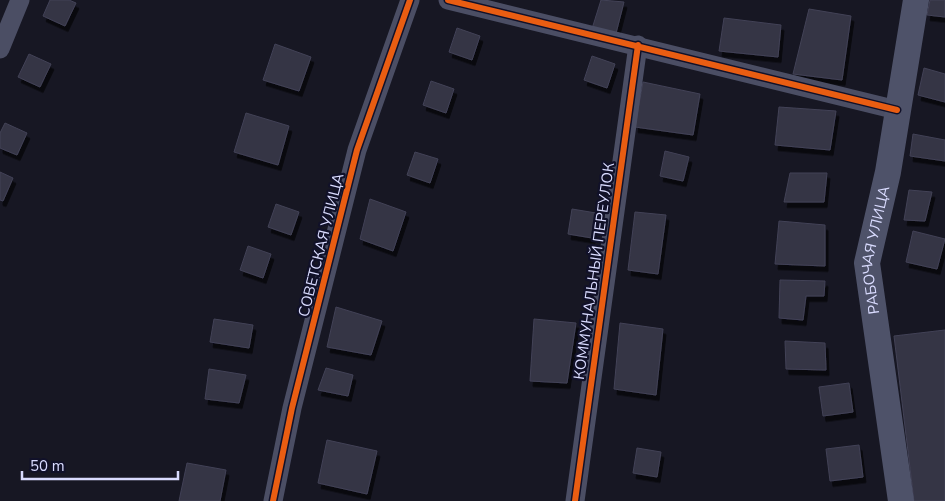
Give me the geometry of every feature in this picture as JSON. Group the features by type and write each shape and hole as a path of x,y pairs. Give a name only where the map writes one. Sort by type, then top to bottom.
{"main road":[{"name":"РАБОЧАЯ УЛИЦА","path":"901,501 867,263 888,172 916,0"}],"street":[{"path":"0,48 20,0"},
{"name":"СОВЕТСКАЯ УЛИЦА","path":"273,501 292,408 357,150 410,0"},
{"path":"448,0 638,45 897,110"},
{"name":"КОММУНАЛЬНЫЙ ПЕРЕУЛОК","path":"575,501 638,45"}],"building":[{"path":"50,0 69,0 76,3 65,26 43,16"},
{"path":"601,0 624,2 615,37 591,32"},
{"path":"930,0 945,0 945,17 927,15"},
{"path":"809,9 851,16 842,80 793,74"},
{"path":"724,18 781,25 778,57 719,51"},
{"path":"457,28 480,36 472,60 449,52"},
{"path":"275,44 311,57 299,91 263,80"},
{"path":"29,54 51,64 40,87 18,77"},
{"path":"592,56 615,64 607,88 584,80"},
{"path":"924,68 945,74 945,102 918,95"},
{"path":"431,81 454,89 446,113 423,105"},
{"path":"643,82 700,94 693,135 635,127"},
{"path":"779,107 836,111 830,150 775,145"},
{"path":"246,113 289,126 278,165 234,152"},
{"path":"5,123 27,133 17,155 0,148 0,133"},
{"path":"913,134 945,140 945,161 910,156"},
{"path":"665,151 689,157 683,181 660,176"},
{"path":"415,152 438,159 430,183 407,175"},
{"path":"0,172 13,178 3,201 0,200"},
{"path":"790,173 827,173 824,202 784,202"},
{"path":"909,190 932,192 925,221 904,220"},
{"path":"370,199 406,212 393,251 360,239"},
{"path":"276,204 299,212 291,235 268,227"},
{"path":"572,209 596,213 592,238 568,234"},
{"path":"635,212 666,215 658,274 628,270"},
{"path":"779,221 825,225 825,266 775,264"},
{"path":"913,231 945,239 937,269 906,262"},
{"path":"248,246 271,254 263,278 240,270"},
{"path":"780,280 825,281 824,296 806,296 803,320 779,318"},
{"path":"336,307 382,321 371,355 327,347"},
{"path":"214,319 253,325 249,348 210,342"},
{"path":"534,319 576,323 567,383 530,381"},
{"path":"620,323 663,329 656,395 614,389"},
{"path":"945,330 945,501 914,501 894,336"},
{"path":"785,341 825,343 826,370 786,369"},
{"path":"326,368 353,375 348,396 318,390"},
{"path":"209,369 246,375 239,403 205,399"},
{"path":"849,383 853,412 823,416 819,387"},
{"path":"327,440 377,451 367,494 318,483"},
{"path":"859,445 863,477 830,481 826,449"},
{"path":"637,448 661,452 657,477 633,473"},
{"path":"187,463 226,470 220,501 179,501"}],"cycle path":[{"path":"273,501 292,408 357,150 410,0"},
{"path":"448,0 897,110"},
{"path":"575,501 638,45"}]}
